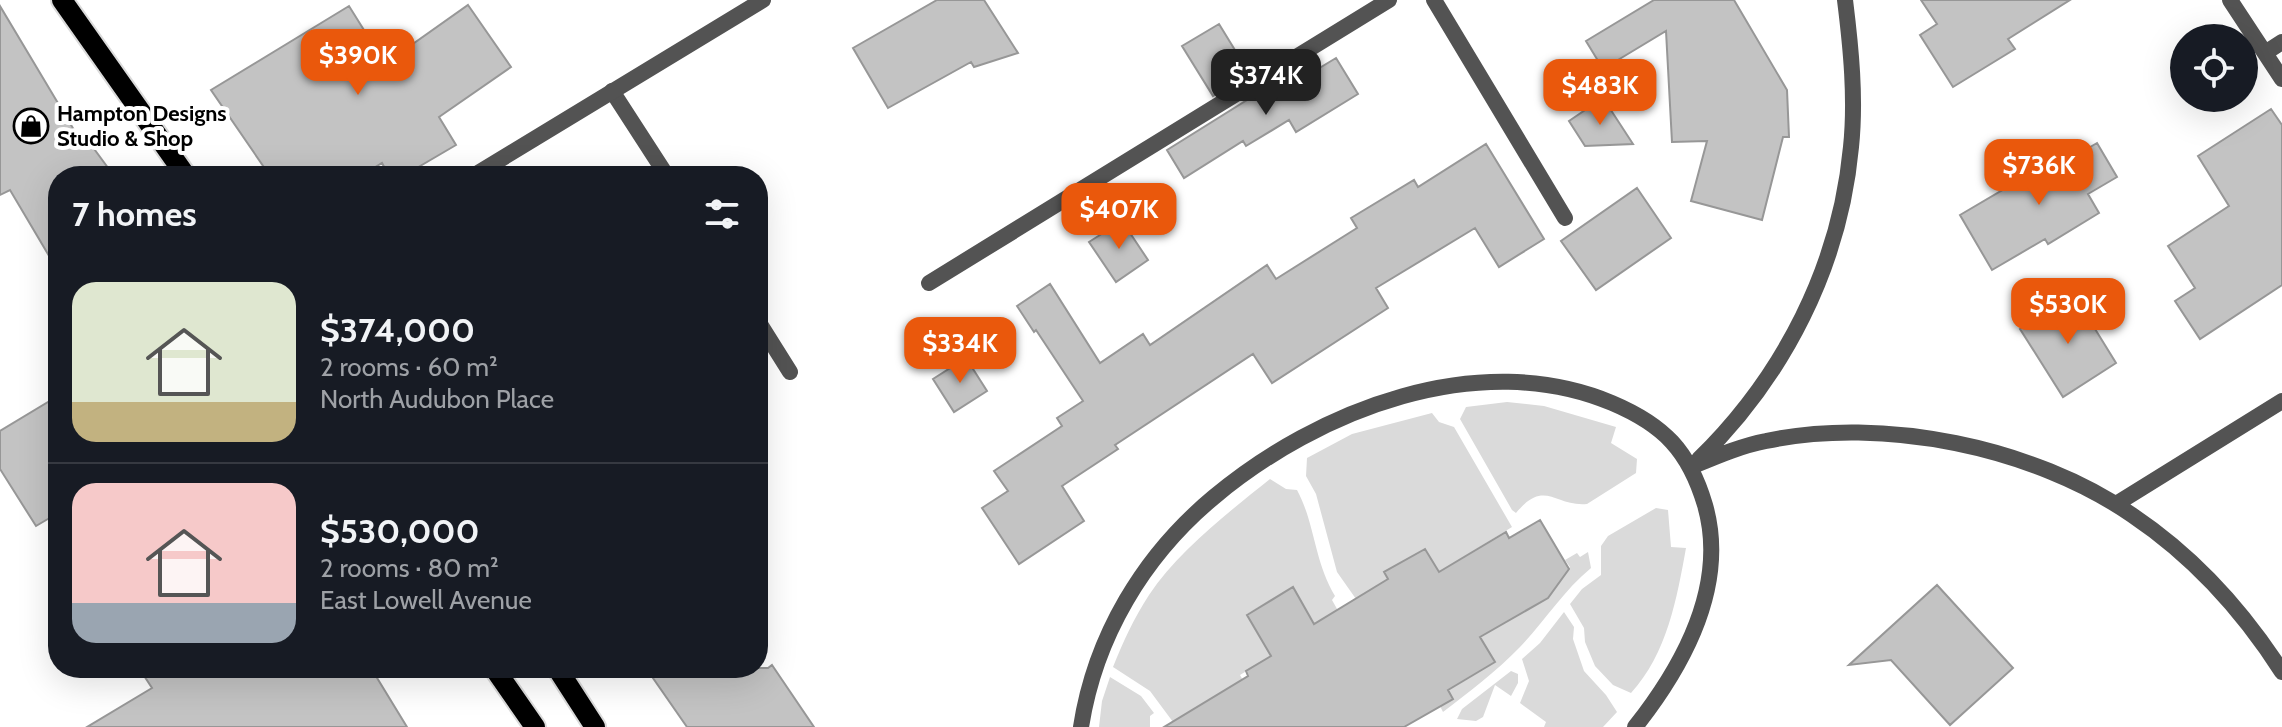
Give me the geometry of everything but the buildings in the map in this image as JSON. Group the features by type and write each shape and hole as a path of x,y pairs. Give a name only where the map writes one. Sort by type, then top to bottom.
{"main road":[{"path":"62,0 179,166"},
{"path":"501,678 535,727"},
{"path":"563,678 595,727"}],"street":[{"path":"489,166 763,0"},
{"path":"929,283 1389,0"},
{"path":"1434,0 1565,218"},
{"path":"1691,467 1740,416 1778,363 1802,320 1827,259 1841,209 1852,144 1851,62 1845,0"},
{"path":"2230,0 2282,79"},
{"path":"2265,53 2282,42"},
{"path":"612,91 661,166"},
{"path":"768,337 790,372"},
{"path":"1081,727 1091,678 1116,616 1132,588 1164,547 1211,499 1239,477 1296,440 1392,400 1476,384 1526,383 1577,391 1625,409 1664,432 1691,467 1709,520 1712,561 1707,591 1696,625 1674,669 1635,727"},
{"path":"2116,504 2282,401"},
{"path":"1691,467 1739,448 1775,439 1847,433 1946,441 1994,452 2056,474 2116,504 2150,528 2208,578 2252,629 2282,672"}],"shaded area":[{"path":"1507,402 1544,406 1616,427 1611,443 1637,459 1636,473 1587,504 1566,502 1550,496 1535,497 1516,513 1460,419 1466,407"},
{"path":"1432,413 1439,422 1454,427 1512,527 1439,572 1424,549 1385,572 1392,586 1356,599 1337,572 1316,494 1306,476 1307,458 1352,434"},
{"path":"1270,479 1286,489 1297,490 1335,596 1332,600 1341,616 1318,629 1293,587 1247,614 1271,656 1240,675 1247,687 1173,722 1150,691 1113,667 1138,612 1174,563"},
{"path":"1656,508 1668,510 1671,547 1686,548 1669,625 1654,661 1631,693 1613,685 1595,666 1585,642 1584,628 1570,604 1582,589 1601,575 1601,546 1608,536"},
{"path":"1588,552 1591,568 1529,637 1492,673 1443,712 1440,706 1448,690 1495,662 1480,637 1549,597 1544,588 1562,578 1570,567 1565,560 1577,553 1580,557"},
{"path":"1564,612 1574,627 1573,639 1584,671 1617,712 1603,727 1544,727 1546,722 1520,703 1529,681 1522,659 1540,643"},
{"path":"1511,671 1518,674 1518,683 1511,696 1495,685 1483,717 1476,721 1457,719 1462,709"},
{"path":"1110,677 1141,696 1154,713 1150,716 1150,727 1099,727 1102,701"}],"place":[{"name":"Hampton Designs Studio & Shop","path":"31,126"}]}
